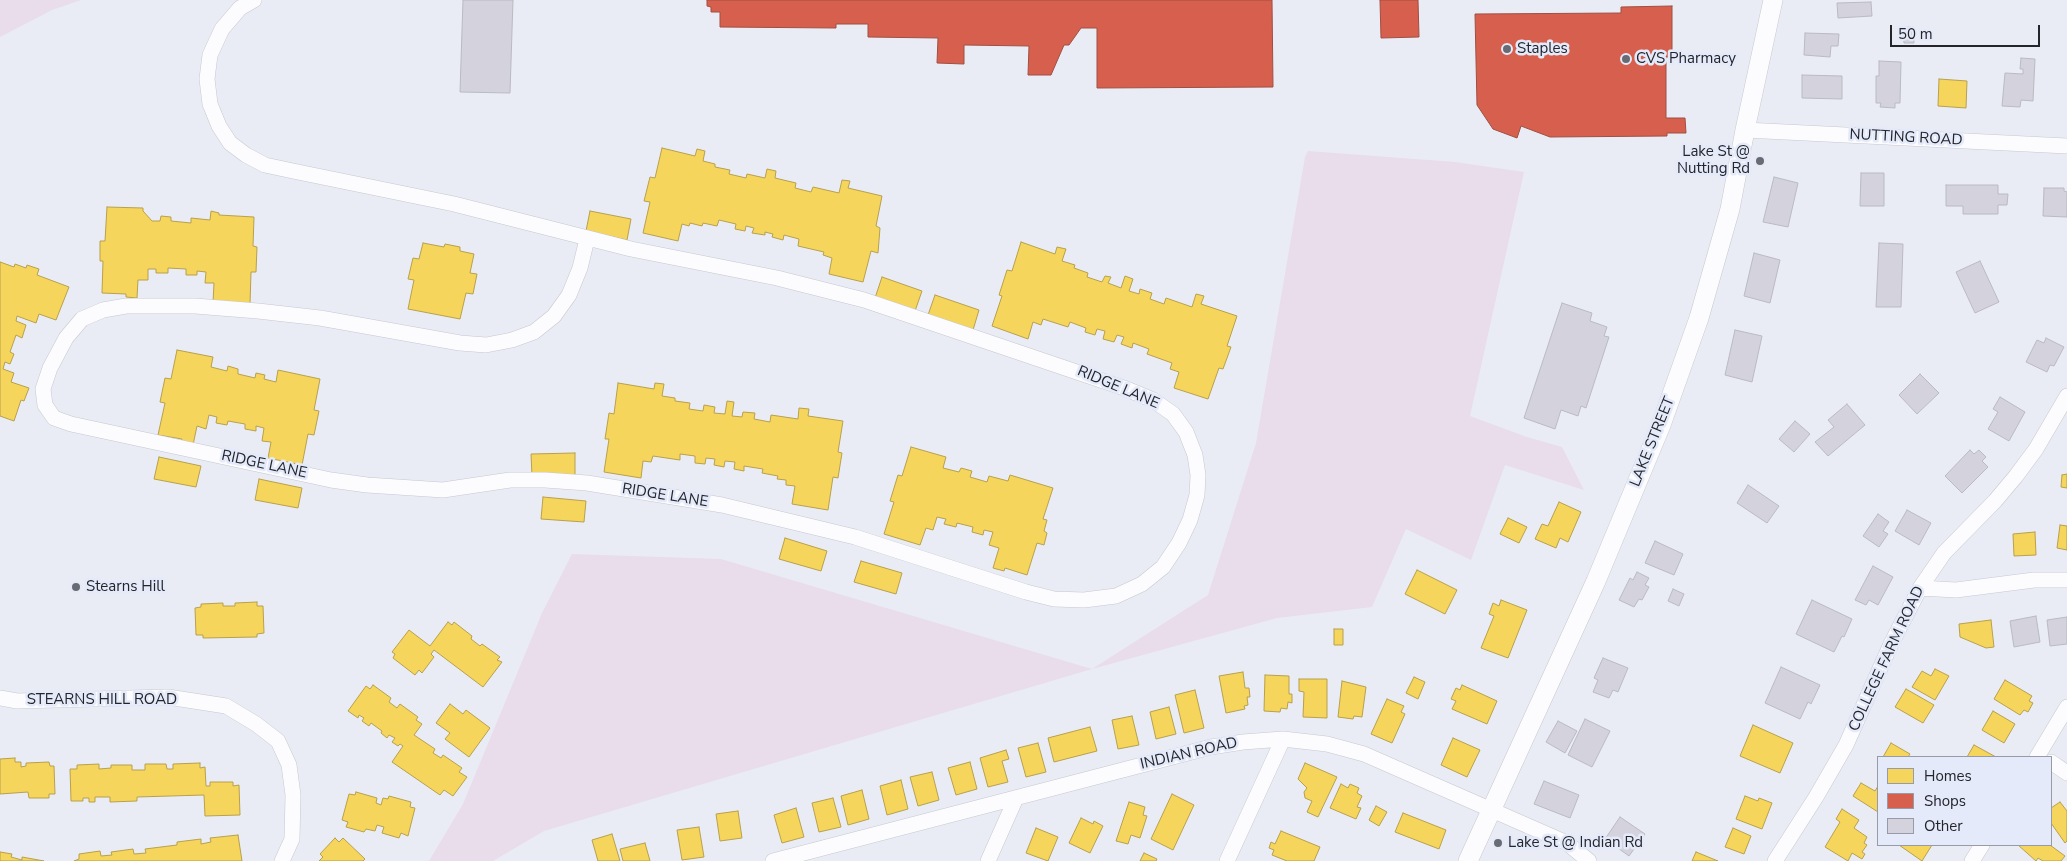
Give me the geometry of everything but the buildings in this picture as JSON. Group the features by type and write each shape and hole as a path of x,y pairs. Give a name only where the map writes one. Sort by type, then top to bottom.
{"street":[{"name":"RIDGE LANE","path":"254,0 240,8 222,29 210,54 207,79 210,104 219,126 230,143 246,155 275,167 454,204 587,239 674,259 777,278 864,300 1095,376 1153,400 1173,414 1186,432 1195,455 1198,475 1197,495 1190,520 1179,543 1163,567 1142,584 1116,596 1084,600 1054,599 1026,592 854,537 722,505 587,483 545,480 510,480 443,490 349,483 71,424 54,418 45,405 43,389 50,368 66,338 82,320 103,310 126,306 195,306 258,310 320,318 460,343 486,345 512,340 534,332 554,316 570,295 580,268 587,239"},
{"name":"LAKE STREET","path":"1468,861 1596,581 1661,425 1699,318 1728,218 1773,0"},
{"name":"NUTTING ROAD","path":"1745,130 2067,146"},
{"name":"COLLEGE FARM ROAD","path":"1775,861 1816,797 1846,745 1891,644 1920,588 1944,553 1995,501 2016,476 2063,413 2067,396"},
{"path":"1920,588 1956,590 2034,580 2067,580"},
{"name":"STEARNS HILL ROAD","path":"0,698 17,701 168,697 226,706 256,724 278,741 289,765 293,795 292,839 282,861"},
{"path":"2044,756 2067,707"},
{"name":"INDIAN ROAD","path":"773,861 1211,747 1282,739 1327,744 1364,754 1492,808 1567,843 1589,861"},
{"path":"1228,861 1282,739"},
{"path":"2052,764 2067,773"},
{"path":"988,861 1016,798"},
{"path":"1972,861 1981,846"}],"shaded area":[{"path":"0,0 81,0 52,10 0,37"},
{"path":"1308,151 1455,162 1524,172 1470,416 1527,437 1562,447 1584,490 1505,465 1471,560 1406,529 1372,607 1277,618 1092,669 1208,595 1256,443 1305,157"},
{"path":"572,554 721,559 1092,669 544,831 493,861 429,861 463,804 542,613"}],"place":[{"name":"Staples","path":"1507,49"},
{"name":"CVS Pharmacy","path":"1626,59"},
{"name":"Lake St @ Nutting Rd","path":"1760,161"},
{"name":"Stearns Hill","path":"76,587"},
{"name":"Lake St @ Indian Rd","path":"1498,843"}]}
